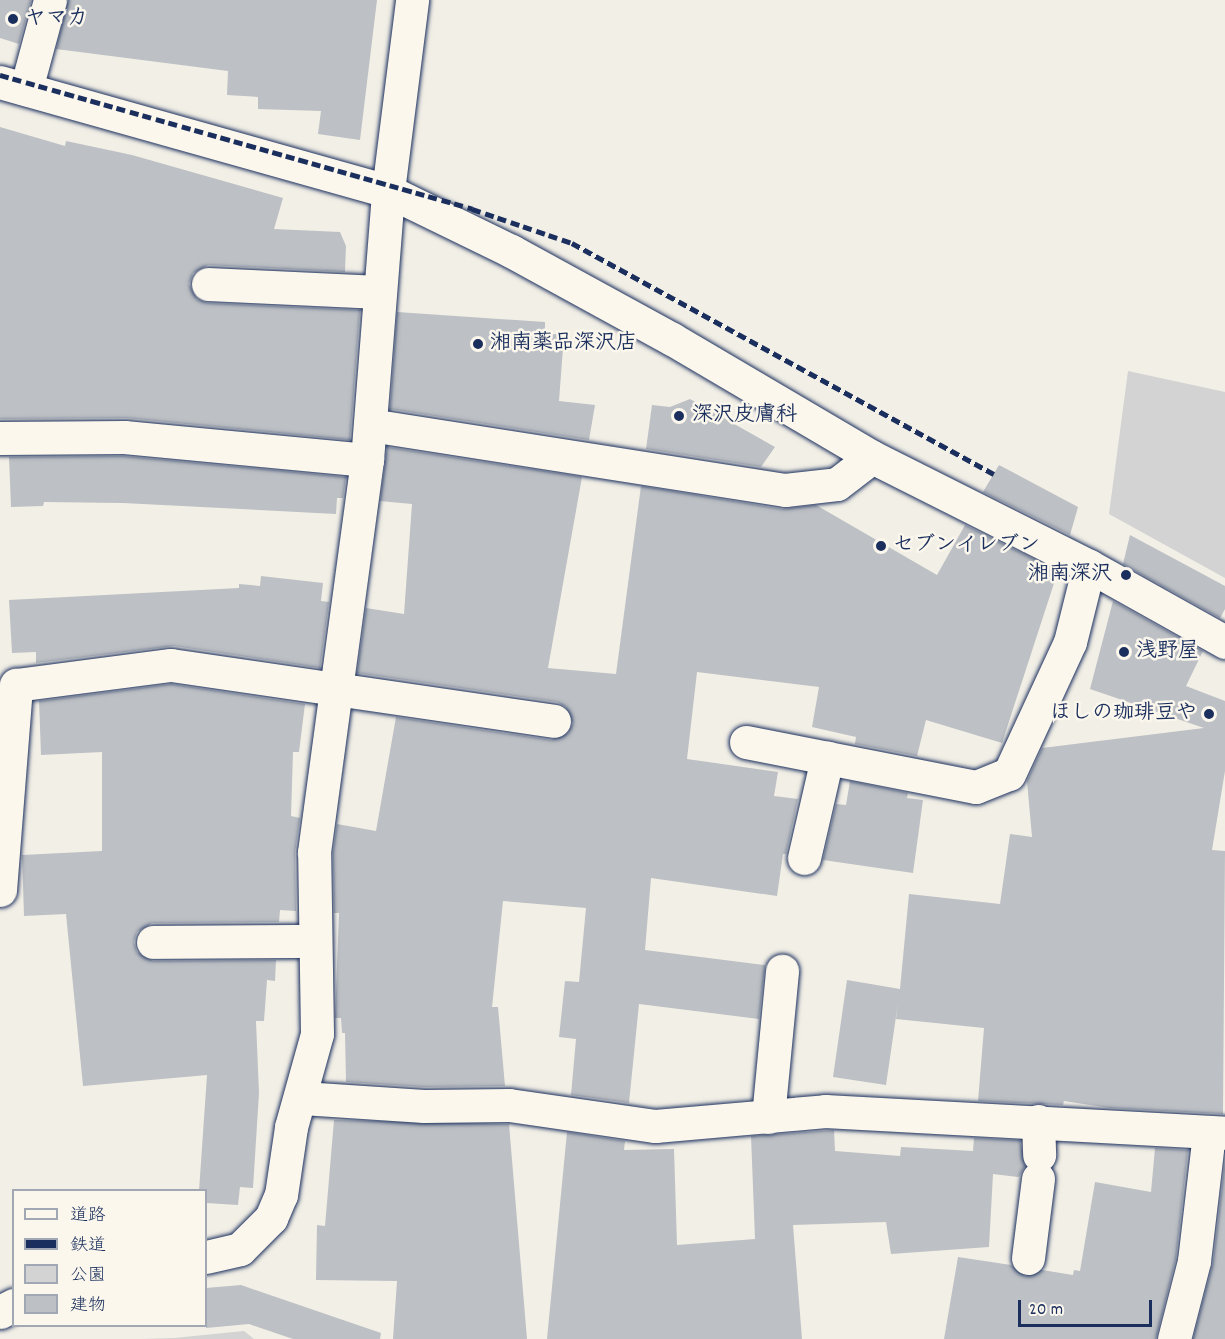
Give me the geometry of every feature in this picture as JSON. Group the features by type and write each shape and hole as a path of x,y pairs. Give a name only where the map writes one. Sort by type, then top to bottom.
{"street":[{"path":"50,0 13,85 388,190 511,251 662,333 872,457 1089,566 1225,642"},
{"path":"207,1257 240,1249 258,1235 271,1218 282,1195 291,1127 302,1098 317,1034 314,852 333,686 367,460 388,190 412,0"},
{"path":"208,284 379,292"},
{"path":"370,424 785,490 837,484 872,457"},
{"path":"0,438 124,436 367,460"},
{"path":"746,742 976,787 1009,774 1070,642 1089,566"},
{"path":"0,890 16,685 171,665 333,686 554,721"},
{"path":"804,858 827,758"},
{"path":"153,942 315,941"},
{"path":"768,1117 782,971"},
{"path":"302,1098 424,1106 509,1105 655,1126 825,1111 1038,1121 1217,1133 1194,1261 1174,1339"},
{"path":"1028,1258 1038,1167 1038,1121"}],"green space":[{"path":"1128,371 1225,392 1225,578 1109,514"},
{"path":"244,1331 254,1339 142,1339 174,1338"}],"building":[{"name":"ヤマカ","path":"0,0 31,0 19,44 0,38"},
{"path":"68,0 377,0 360,140 318,134 321,111 258,109 258,97 227,95 228,71 56,49"},
{"path":"0,127 65,146 66,141 132,155 283,198 274,229 340,232 346,246 345,272 208,265 193,273 189,284 197,299 207,303 360,310 350,440 126,418 0,419"},
{"path":"397,312 545,322 545,334 558,334 557,347 563,348 559,401 595,405 589,440 390,409"},
{"path":"690,399 775,447 761,467 646,449 652,405 670,407"},
{"path":"387,447 582,477 548,668 616,674 641,486 782,509 816,505 937,575 965,525 1058,571 1002,743 926,720 917,756 855,744 856,737 812,727 819,687 697,672 687,759 778,772 774,796 798,799 786,854 783,854 777,896 651,878 645,950 765,965 759,1019 639,1004 629,1103 571,1095 576,1039 559,1037 565,981 579,982 586,908 503,901 492,1007 498,1007 505,1086 424,1087 346,1082 345,1033 342,1033 341,1018 335,1018 339,913 334,913 333,853 337,824 376,831 396,717 551,740 568,733 573,723 566,707 557,702 357,673 366,608 404,614 412,504 380,501"},
{"path":"123,456 346,477 343,498 337,498 336,514 123,503 44,502 43,506 11,507 9,457"},
{"path":"999,465 1078,507 1070,535 983,492"},
{"path":"1130,535 1225,586 1225,609 1220,618 1123,564"},
{"path":"261,576 323,583 321,601 329,602 320,668 174,646 36,663 36,652 12,653 9,600 239,588 239,584 260,586"},
{"path":"1113,601 1203,651 1186,686 1225,701 1225,771 1212,850 1225,851 1223,1114 1109,1108 1064,1101 1063,1105 978,1101 984,1028 896,1019 898,1003 886,1085 833,1077 847,980 900,989 909,894 1000,904 1010,834 1032,837 1027,781 1042,748 1204,728 1090,689"},
{"path":"171,684 305,704 299,752 293,752 291,816 300,818 295,852 296,911 280,910 279,922 152,923 137,932 134,942 137,952 153,961 276,960 275,981 267,980 264,1021 256,1021 259,1093 253,1188 240,1187 238,1205 207,1203 207,1189 199,1189 207,1075 83,1086 66,914 24,916 22,855 102,851 102,752 41,755 39,701"},
{"path":"850,781 908,793 907,798 923,800 913,873 823,860 836,804 846,805"},
{"path":"334,1120 509,1124 527,1339 393,1339 397,1281 316,1280 317,1225 325,1226"},
{"path":"834,1130 835,1151 900,1156 901,1147 973,1151 974,1138 1020,1140 1025,1166 1019,1177 993,1174 989,1247 891,1254 886,1222 793,1225 802,1339 547,1339 567,1132 625,1141 624,1150 674,1149 677,1245 755,1239 751,1136"},
{"path":"1155,1148 1188,1150 1176,1258 1156,1339 944,1339 958,1257 1011,1265 1025,1276 1042,1270 1073,1275 1074,1270 1080,1271 1095,1182 1151,1192"},
{"path":"1225,1161 1225,1339 1193,1339 1213,1263"},
{"path":"241,1285 381,1333 380,1339 293,1339 249,1324 206,1328 207,1288"}],"railway":[{"path":"0,75 472,209 572,243 994,474"}],"place":[{"name":"ヤマカ","path":"13,19"},
{"name":"湘南薬品深沢店","path":"478,344"},
{"name":"深沢皮膚科","path":"679,416"},
{"name":"セブンイレブン","path":"881,546"},
{"name":"湘南深沢","path":"1126,575"},
{"name":"浅野屋","path":"1124,652"},
{"name":"ほしの珈琲豆や","path":"1209,714"}]}
